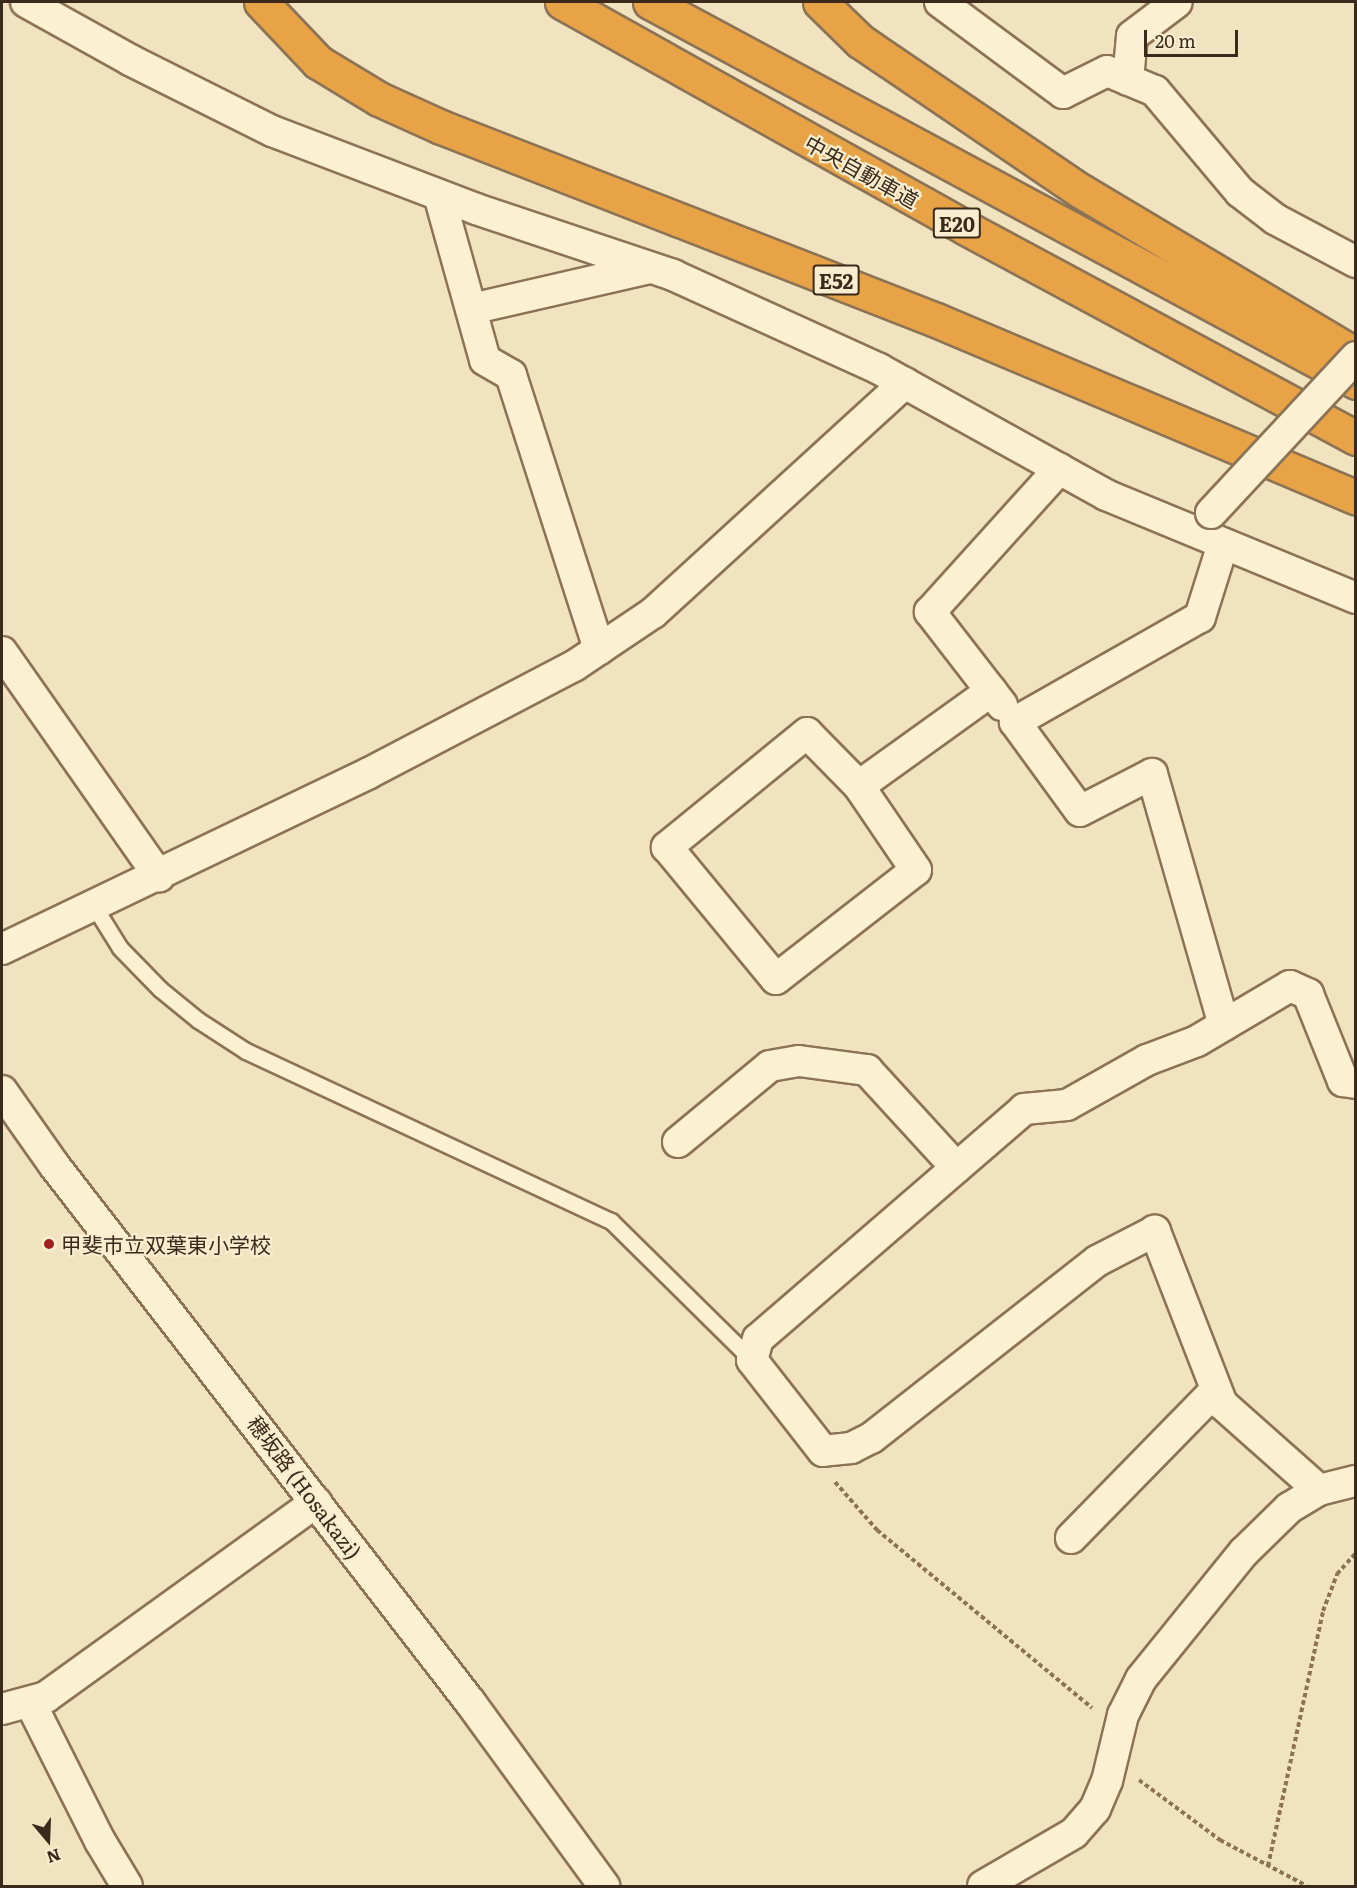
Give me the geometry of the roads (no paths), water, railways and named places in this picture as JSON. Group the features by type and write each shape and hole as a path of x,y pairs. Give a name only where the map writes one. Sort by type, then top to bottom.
{"highway":[{"name":"E52","path":"261,2 318,62 379,99 441,127 936,320 1356,497"},
{"name":"中央自動車道","path":"562,2 966,228 1356,438"},
{"name":"E20","path":"650,2 1356,382"},
{"path":"820,2 860,41 1071,184 1356,356"}],"street":[{"path":"27,2 130,60 272,131 439,195 650,268 905,383 1106,495 1201,522 1222,544 1356,598"},
{"path":"940,2 1064,93 1107,71 1155,91 1239,192 1275,219 1356,262"},
{"path":"1128,80 1132,36 1177,2"},
{"path":"439,195 485,360 511,375 599,649"},
{"path":"471,309 650,268"},
{"path":"1201,522 1356,356"},
{"path":"2,949 159,876 369,773 599,649 653,613 905,383"},
{"path":"1059,469 930,612 1080,811 1152,774 1224,1025"},
{"path":"1015,722 1200,617 1222,544"},
{"path":"2,652 159,876"},
{"path":"859,786 991,691"},
{"path":"807,733 859,786 916,870 776,979 667,847 807,733"},
{"path":"1319,1490 1222,1404 1155,1231 1098,1262 871,1438 851,1448 824,1451 752,1360 758,1339 1024,1109 1067,1105 1147,1060 1197,1041 1290,986 1308,994 1343,1081 1356,1083"},
{"path":"678,1142 770,1066 799,1061 867,1070 956,1167"},
{"name":"穂坂路 (Hosakazi)","path":"2,1091 54,1165 470,1702 604,1887"},
{"path":"1071,1538 1216,1390"},
{"path":"983,1887 1074,1833 1095,1809 1119,1731 1141,1678 1244,1552 1288,1508 1319,1490 1356,1481"},
{"path":"2,1709 46,1697 316,1502"},
{"path":"30,1702 100,1841 128,1887"}],"lane":[{"path":"94,906 120,948 160,989 198,1020 246,1051 611,1221 752,1360"}],"place":[{"name":"甲斐市立双葉東小学校","path":"49,1244"}]}
